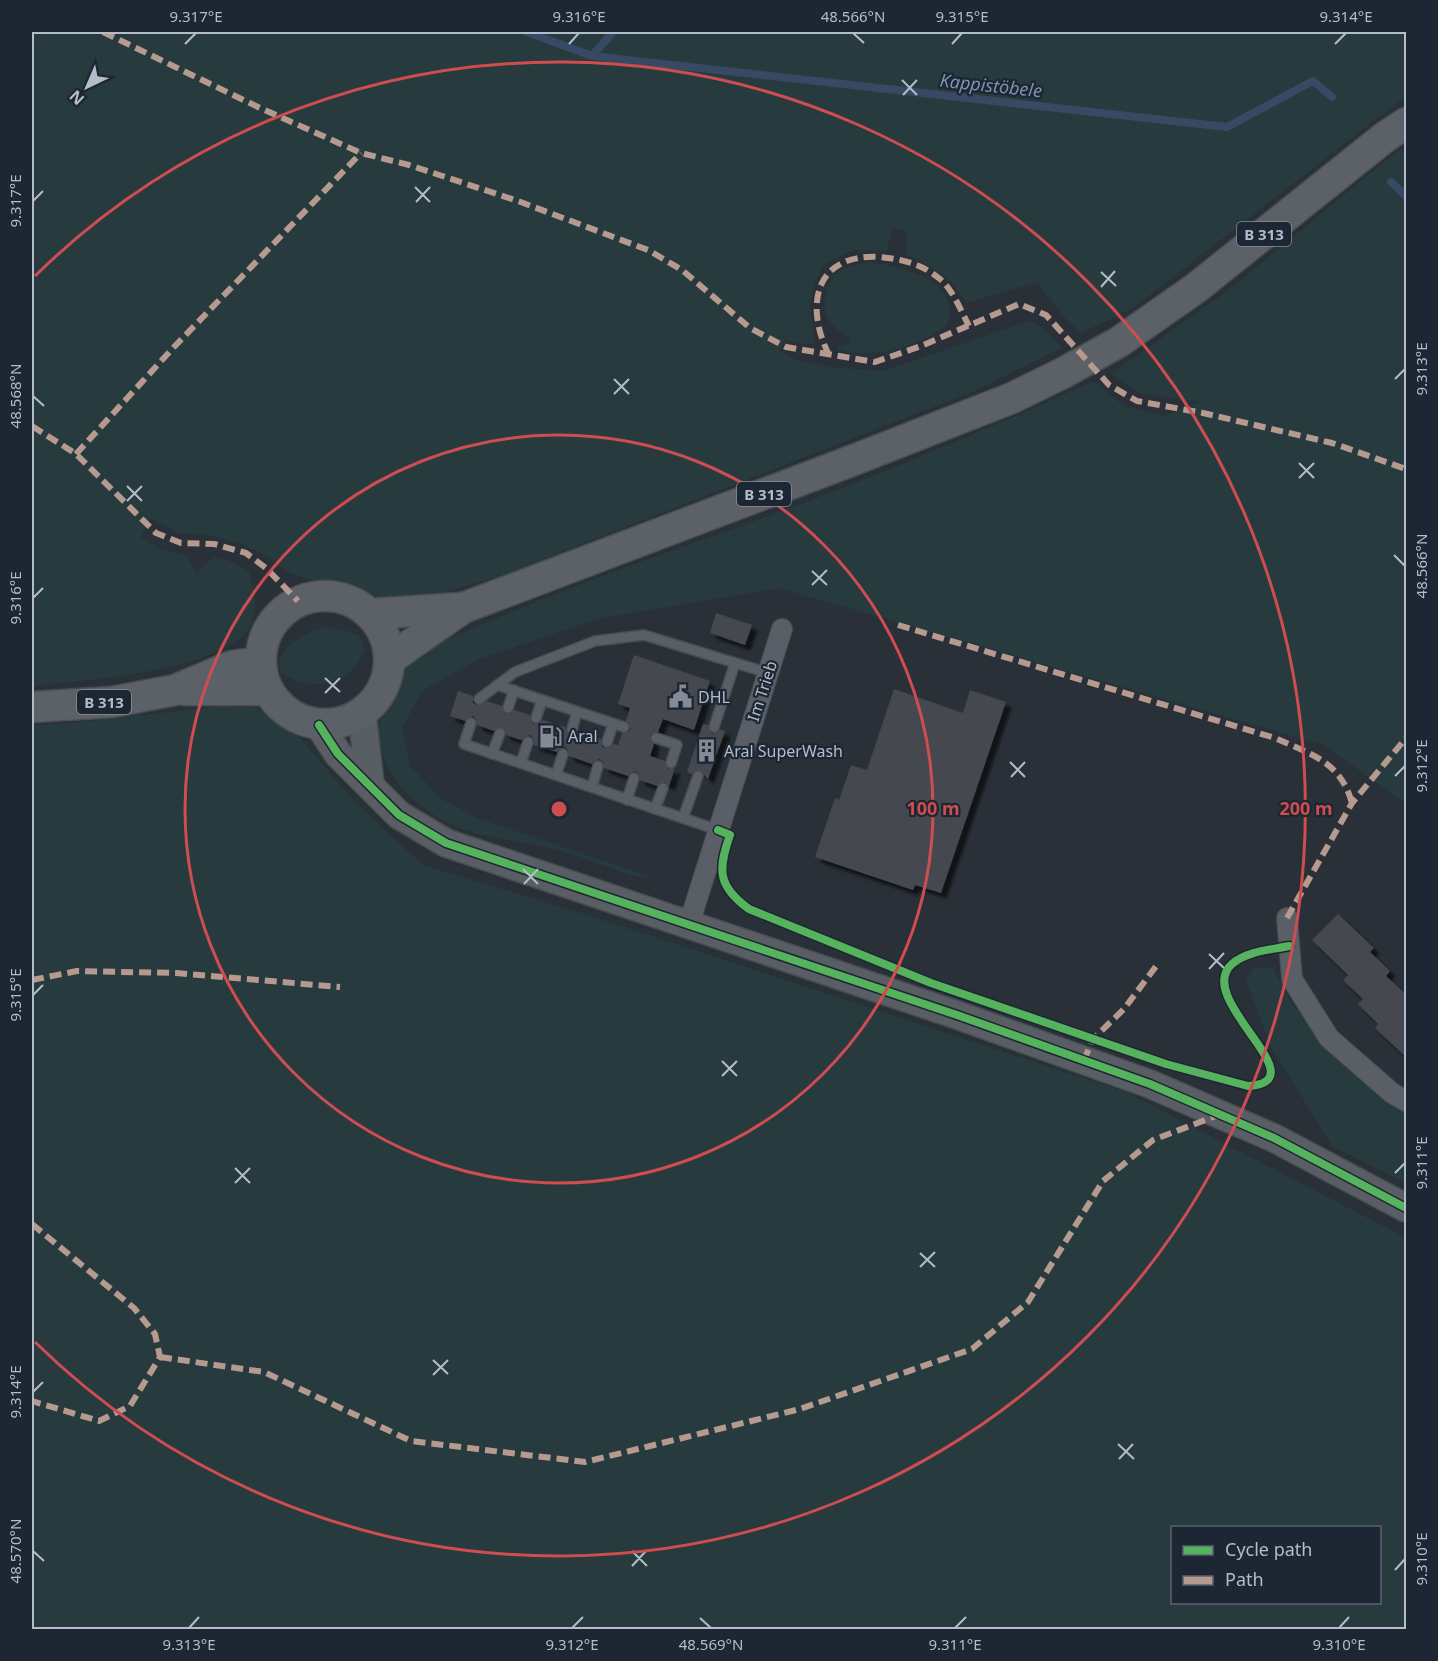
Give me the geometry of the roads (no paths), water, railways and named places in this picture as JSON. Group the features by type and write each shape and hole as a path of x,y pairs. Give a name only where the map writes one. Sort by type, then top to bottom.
{"main road":[{"name":"B 313","path":"390,659 463,608 915,436 1012,398 1063,373 1119,342 1196,288 1384,137 1407,123"},
{"path":"331,595 352,601 370,614 381,627 388,642 390,659 387,680 377,699 362,714 341,723 319,725 298,719 281,707 264,676 263,640 273,621 298,601 309,597 331,595"},
{"name":"B 313","path":"370,614 463,608"},
{"name":"B 313","path":"32,707 112,702 175,690 232,666 264,676"}],"street":[{"name":"Im Trieb","path":"689,924 782,629"},
{"path":"362,714 370,784"},
{"path":"319,725 338,754 399,815 446,843 946,1011 1150,1084 1274,1138 1407,1208"},
{"path":"1287,918 1292,979 1329,1038 1392,1093 1407,1101"}],"lane":[{"path":"479,699 515,672 595,641 644,634 768,673"},
{"path":"714,727 735,663"},
{"path":"497,685 624,727"},
{"path":"508,708 514,690"},
{"path":"536,718 542,700"},
{"path":"572,729 577,712"},
{"path":"471,723 464,744 718,830"},
{"path":"607,742 613,724"},
{"path":"492,754 500,733"},
{"path":"656,738 677,745 670,763"},
{"path":"521,764 528,742"},
{"path":"556,776 563,754"},
{"path":"592,787 598,766"},
{"path":"684,818 698,776"},
{"path":"627,800 634,778"},
{"path":"655,809 663,788"}],"waterway":[{"name":"Kappistöbele","path":"527,32 592,56 1227,127 1313,81 1332,97"},
{"path":"592,56 613,32"},
{"name":"Kappistöbele","path":"1391,182 1406,196"}],"place":[{"name":"DHL","path":"680,697"},
{"name":"Aral","path":"550,736"},
{"name":"Aral SuperWash","path":"706,751"}]}
